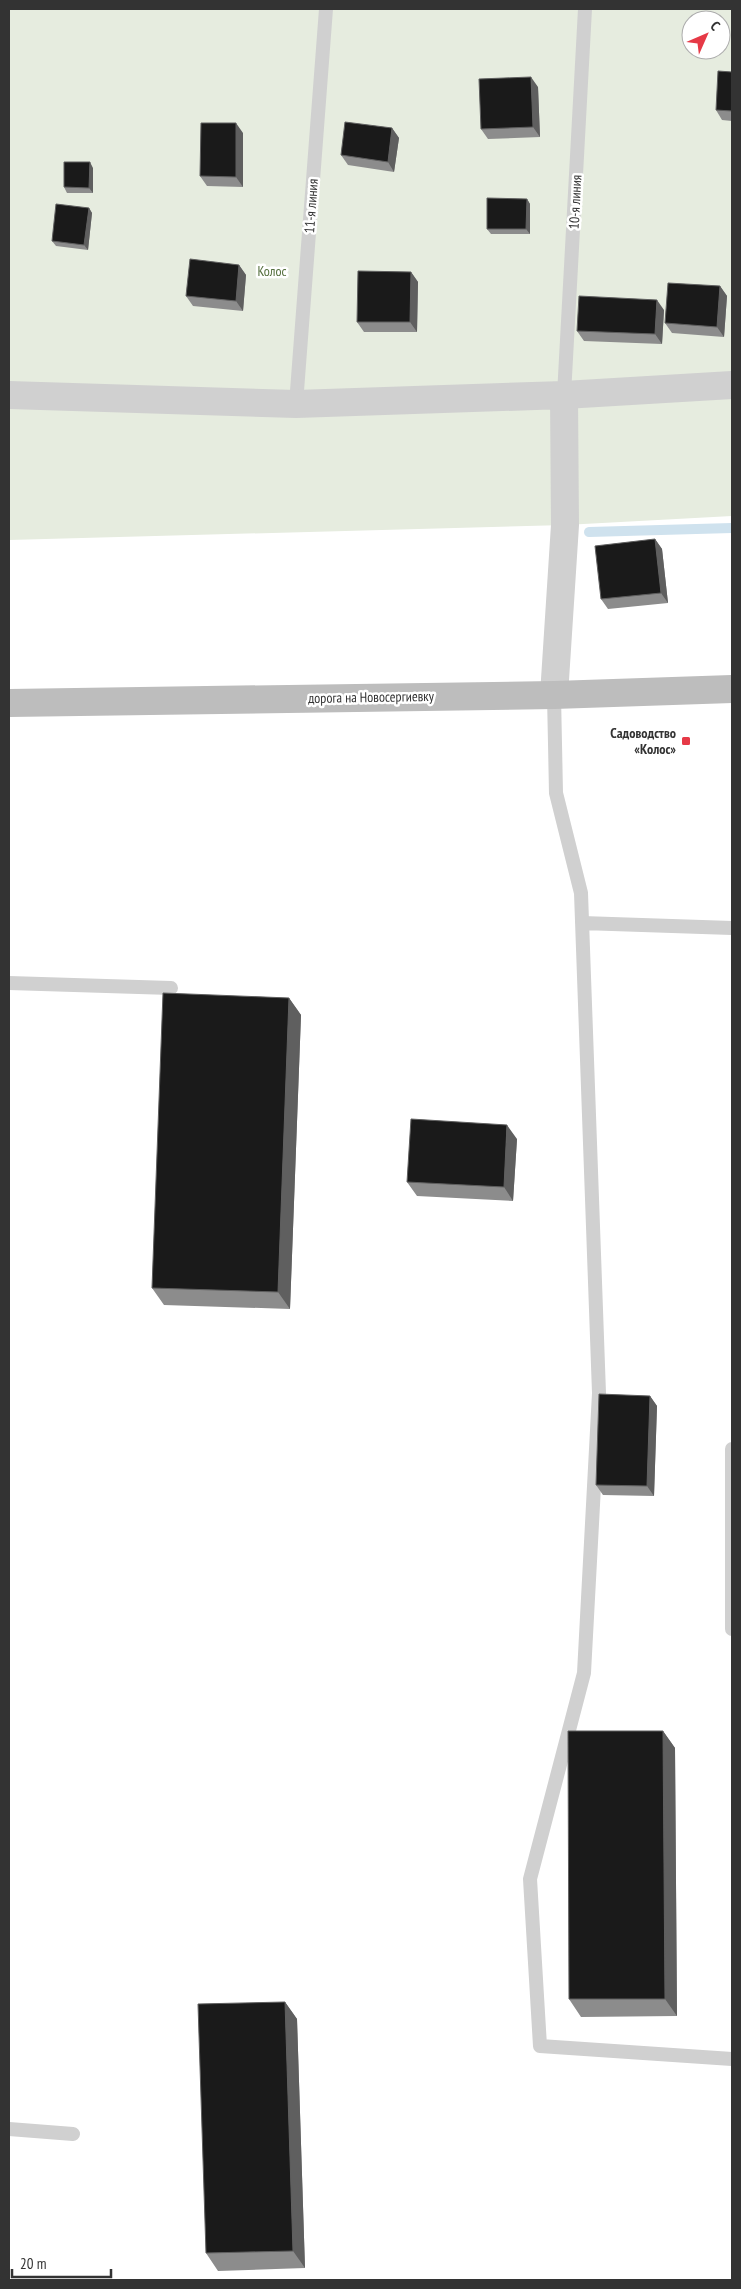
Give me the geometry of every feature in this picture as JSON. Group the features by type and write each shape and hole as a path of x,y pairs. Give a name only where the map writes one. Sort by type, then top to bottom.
{"street":[{"path":"9,395 296,404 564,395 732,385"},
{"path":"554,695 565,525 564,395"},
{"name":"дорога на Новосергиевку","path":"9,703 554,695 732,689"}],"lane":[{"name":"11-я линия","path":"296,404 326,9"},
{"name":"10-я линия","path":"564,395 585,9"},
{"path":"554,695 556,793 581,892 599,1393 584,1673 530,1879 540,2046 732,2059"},
{"path":"582,923 732,928"},
{"path":"9,983 171,988"},
{"path":"732,1449 732,1629"},
{"path":"9,2129 73,2134"}],"green space":[{"name":"Колос","path":"9,9 732,9 732,516 565,525 9,540"}],"building":[{"path":"718,71 732,72 732,111 716,110"},
{"path":"531,77 533,127 481,129 479,79"},
{"path":"345,122 392,128 388,162 341,155"},
{"path":"201,123 236,123 236,177 200,176"},
{"path":"64,162 90,162 89,188 64,187"},
{"path":"487,198 527,199 526,229 487,229"},
{"path":"56,204 89,208 84,245 52,241"},
{"path":"190,259 239,265 236,301 186,296"},
{"path":"358,271 411,272 410,322 357,322"},
{"path":"668,283 720,286 717,327 665,323"},
{"path":"579,296 657,300 655,334 577,331"},
{"path":"655,539 661,593 601,599 595,546"},
{"path":"163,993 289,998 278,1292 152,1288"},
{"path":"411,1119 507,1125 504,1187 407,1182"},
{"path":"599,1394 650,1396 647,1486 596,1485"},
{"path":"568,1731 663,1731 665,1999 569,1999"},
{"path":"285,2002 293,2251 206,2253 198,2004"}],"waterway":[{"path":"589,532 732,528"}],"place":[{"name":"Садоводство «Колос»","path":"686,741"}]}
